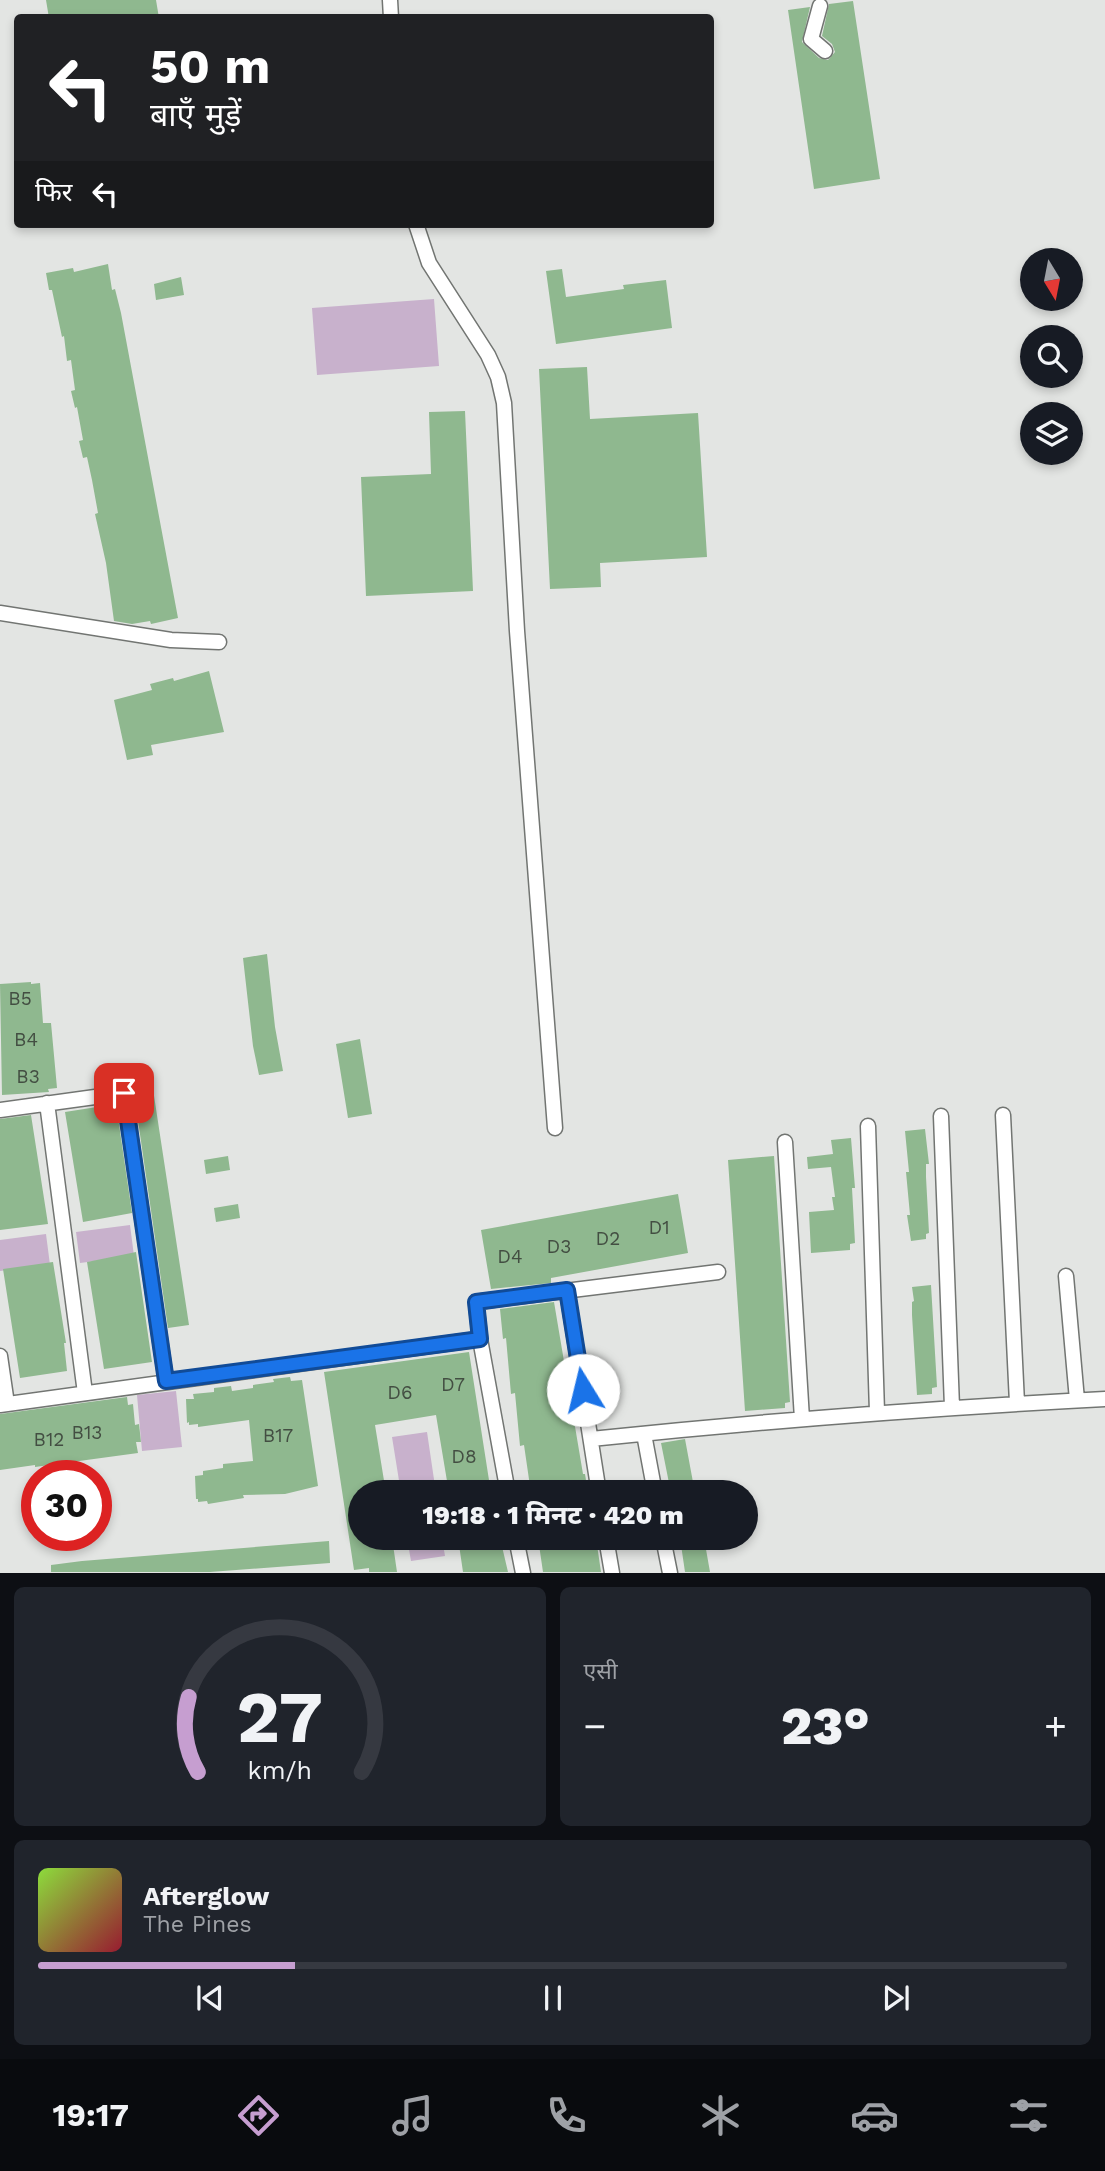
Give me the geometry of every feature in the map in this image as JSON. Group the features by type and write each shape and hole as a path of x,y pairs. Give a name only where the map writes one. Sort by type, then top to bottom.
{"street":[{"path":"820,6 808,42 825,51"},
{"path":"417,228 429,263 488,355 498,377 504,403 517,631 555,1128"},
{"path":"0,613 171,639 219,642"},
{"path":"0,1110 124,1093 166,1381"},
{"path":"47,1103 85,1393"},
{"path":"1003,1115 1017,1403"},
{"path":"941,1116 952,1407"},
{"path":"868,1126 877,1412"},
{"path":"785,1142 802,1419"},
{"path":"506,1480 480,1339 476,1302 718,1272"},
{"path":"1066,1276 1077,1401"},
{"path":"567,1290 597,1480"},
{"path":"0,1356 4,1405 480,1339"},
{"path":"591,1439 877,1412 1105,1399"},
{"path":"644,1434 653,1480"},
{"path":"518,1550 523,1573"},
{"path":"608,1550 612,1573"},
{"path":"665,1550 670,1573"}],"shaded area":[{"path":"434,299 439,366 317,375 312,308"},
{"path":"130,1225 134,1256 80,1263 76,1232"},
{"path":"46,1234 50,1265 0,1271 0,1240"},
{"path":"176,1391 182,1447 142,1451 137,1395"},
{"path":"427,1432 434,1480 399,1480 392,1437"},
{"path":"409,1550 444,1550 445,1556 411,1561"}],"building":[{"path":"46,0 156,0 158,14 48,14"},
{"path":"853,1 880,179 814,189 788,10 810,7 802,42 819,58 828,60 835,52 832,44 822,36 829,4"},
{"path":"108,264 112,290 115,289 121,313 178,618 151,624 150,621 132,624 114,621 106,563 95,514 98,513 92,480 87,457 83,458 79,441 83,440 71,391 75,390 71,360 67,361 64,336 62,337 46,273 73,268 74,272"},
{"path":"562,269 566,297 624,289 623,285 666,280 672,328 556,344 546,271"},
{"path":"181,277 184,295 156,300 154,284"},
{"path":"587,367 590,419 698,413 707,557 600,563 601,587 550,589 539,369"},
{"path":"465,411 473,591 366,596 361,477 431,474 429,412"},
{"path":"209,671 224,732 151,745 153,755 127,760 114,700 152,690 150,684 173,678 174,681"},
{"path":"267,954 283,1071 259,1075 243,958"},
{"path":"40,983 43,1023 51,1023 57,1088 48,1089 49,1092 2,1095 0,984"},
{"path":"360,1039 372,1114 348,1118 336,1044"},
{"path":"151,1076 189,1325 168,1328 132,1079"},
{"path":"116,1104 132,1213 83,1222 65,1112"},
{"path":"31,1115 48,1224 0,1230 0,1119"},
{"path":"925,1129 929,1164 926,1164 926,1177 929,1233 926,1234 926,1239 911,1241 907,1215 910,1215 906,1172 909,1172 905,1131"},
{"path":"851,1138 855,1243 850,1244 850,1250 811,1253 809,1212 834,1210 832,1197 835,1197 831,1167 808,1169 807,1157 833,1154 831,1140"},
{"path":"228,1156 230,1170 206,1174 204,1160"},
{"path":"774,1156 790,1402 785,1403 785,1408 745,1411 728,1160"},
{"path":"678,1194 688,1253 551,1278 551,1283 491,1289 481,1230"},
{"path":"238,1204 240,1218 216,1222 214,1208"},
{"path":"136,1252 152,1362 104,1369 87,1262"},
{"path":"53,1262 66,1343 67,1371 20,1378 3,1269"},
{"path":"931,1285 937,1387 932,1388 932,1394 917,1395 912,1287"},
{"path":"554,1302 586,1480 529,1480 524,1445 520,1446 515,1393 511,1394 506,1338 503,1339 500,1309"},
{"path":"469,1352 489,1480 447,1480 436,1415 375,1425 384,1480 348,1480 348,1530 324,1372"},
{"path":"290,1377 291,1381 302,1380 318,1486 285,1494 243,1495 244,1498 208,1504 207,1501 198,1502 195,1476 203,1475 203,1471 223,1468 223,1464 253,1461 249,1420 198,1427 198,1424 189,1425 186,1399 194,1399 193,1394 214,1392 214,1388 231,1386 232,1391 253,1388 253,1385 274,1382 273,1379"},
{"path":"127,1397 128,1405 133,1404 135,1425 139,1424 141,1442 136,1442 138,1453 86,1460 21,1460 21,1467 0,1470 0,1414"},
{"path":"685,1439 693,1480 668,1480 661,1443"},
{"path":"329,1541 330,1563 210,1572 51,1572 51,1565 82,1561"},
{"path":"351,1550 394,1550 397,1572 369,1572 369,1568 354,1570"},
{"path":"460,1550 503,1550 508,1572 463,1572"},
{"path":"540,1550 598,1550 601,1572 543,1572"},
{"path":"682,1550 706,1550 710,1572 685,1572"}],"route":[{"path":"124,1093 166,1381 480,1339 476,1302 567,1290 583,1390"}]}
